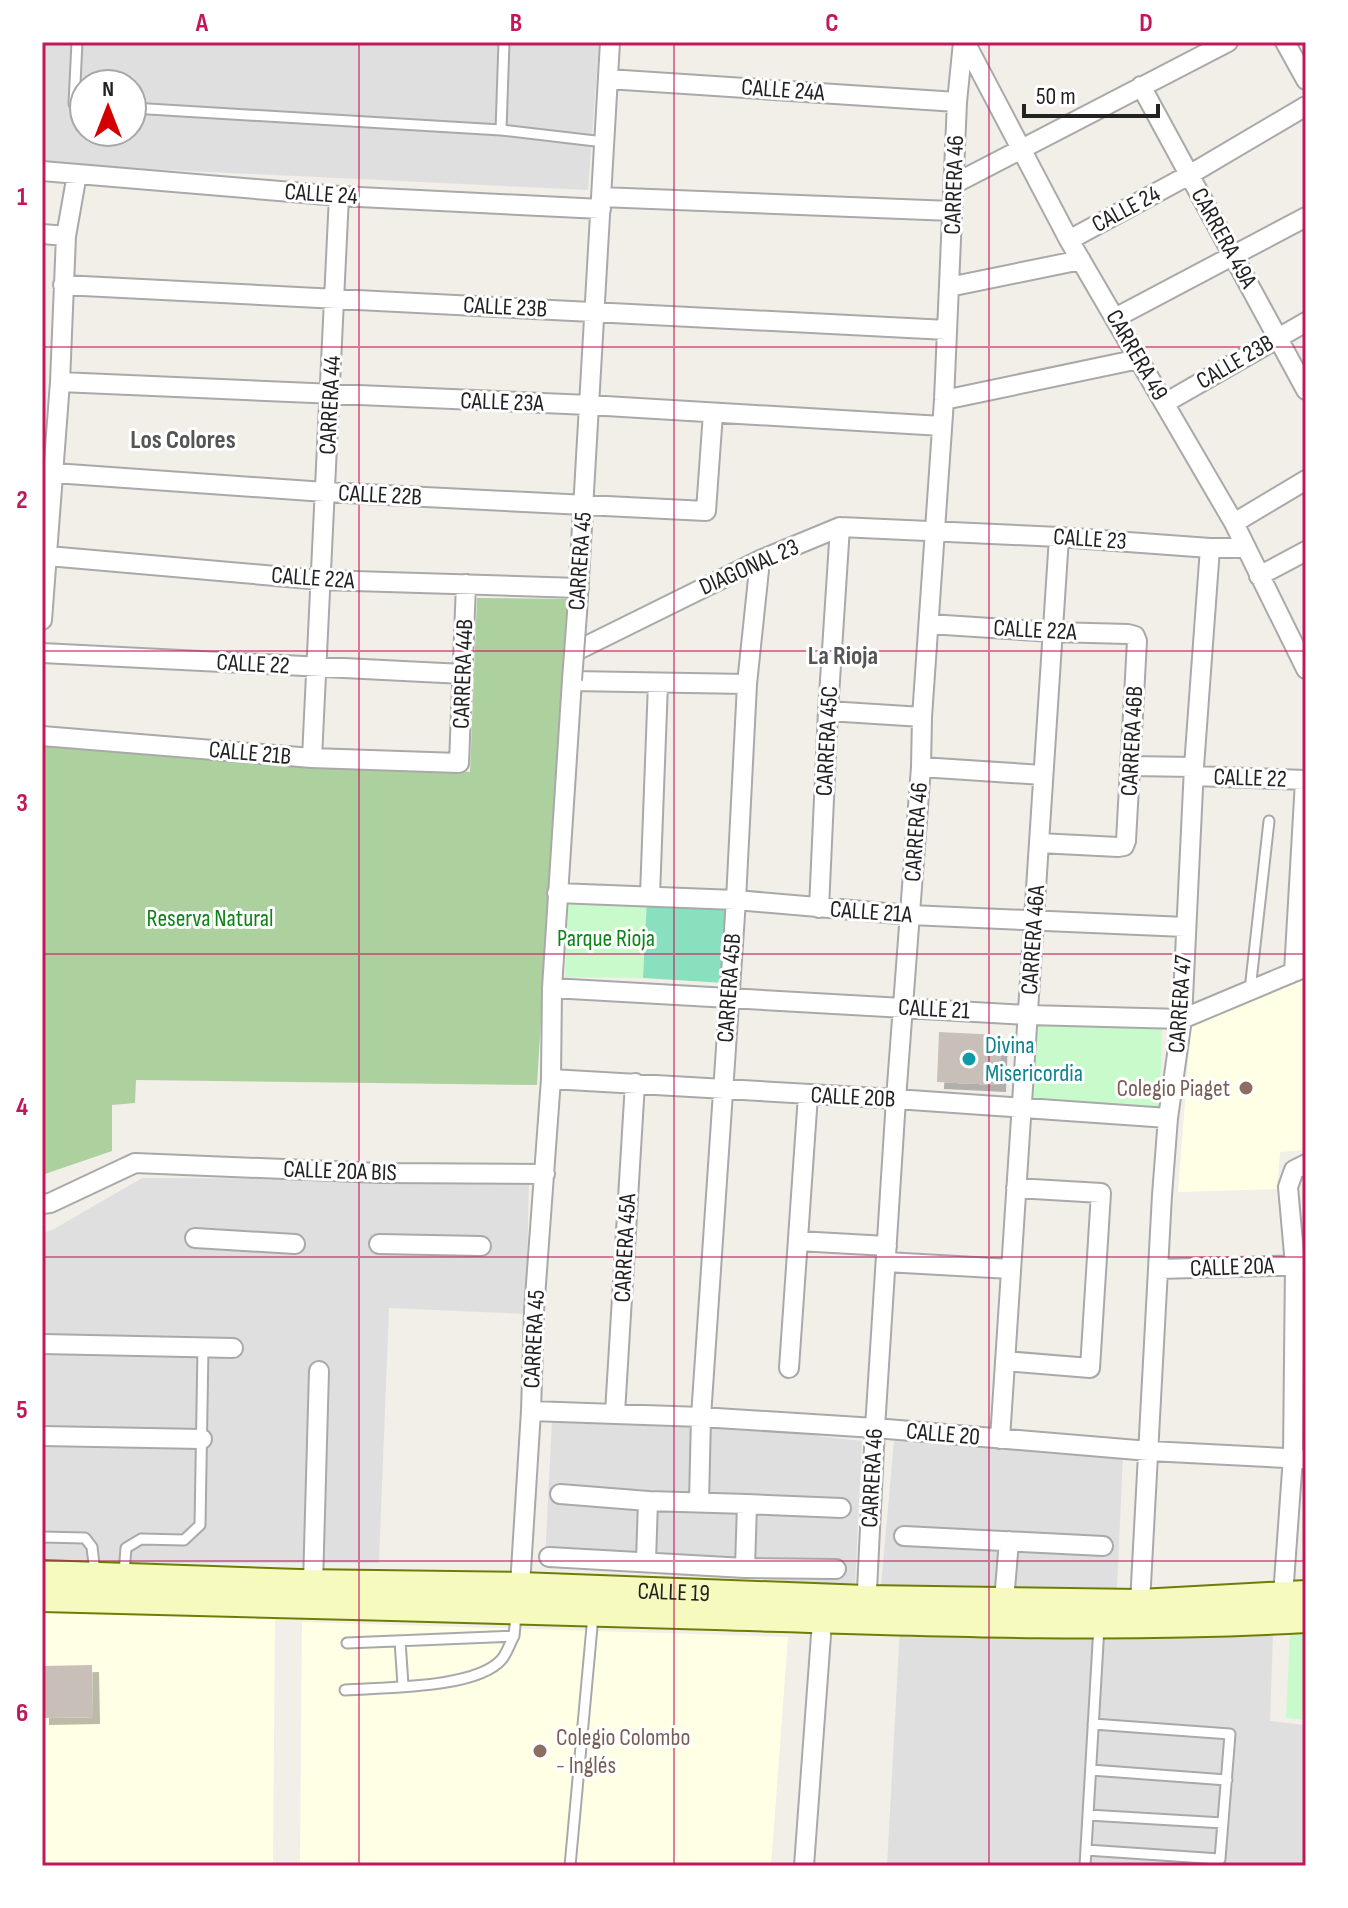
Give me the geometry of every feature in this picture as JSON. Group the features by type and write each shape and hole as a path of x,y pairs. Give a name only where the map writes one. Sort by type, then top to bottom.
{"main road":[{"name":"CALLE 19","path":"42,1574 313,1584 518,1598 593,1613 866,1610 1099,1625 1306,1619"},
{"name":"CALLE 19","path":"42,1598 518,1598 692,1592 823,1609"},
{"name":"CALLE 19","path":"866,1610 1004,1601 1140,1603 1295,1595"}],"street":[{"name":"CARRERA 45","path":"518,1598 531,1411 534,1311 551,1086 557,893 579,588 610,42"},
{"name":"CARRERA 46","path":"866,1610 886,1254 944,400 957,102 964,42"},
{"name":"CARRERA 49","path":"964,42 1069,240 1234,523 1304,660"},
{"path":"954,184 1228,42"},
{"path":"1285,42 1306,80"},
{"name":"CALLE 24A","path":"608,79 957,102"},
{"name":"CARRERA 49A","path":"1141,86 1306,390"},
{"name":"CALLE 24","path":"1069,240 1189,175 1306,106"},
{"name":"CALLE 24","path":"42,171 339,196 952,211"},
{"path":"42,620 60,382 66,236 77,174"},
{"name":"CARRERA 44","path":"312,758 339,196"},
{"path":"1115,318 1306,217"},
{"path":"42,234 66,236"},
{"path":"949,287 1081,260"},
{"name":"CALLE 23B","path":"63,285 947,330"},
{"name":"CALLE 23B","path":"1165,403 1306,322"},
{"path":"944,400 1139,359"},
{"name":"CALLE 23A","path":"60,382 589,405 942,426"},
{"name":"CALLE 22B","path":"54,473 325,492 706,511 713,413"},
{"path":"1234,523 1306,480"},
{"name":"DIAGONAL 23","path":"574,652 760,560 840,527 935,530"},
{"name":"CARRERA 45C","path":"819,908 840,527"},
{"name":"CALLE 23","path":"935,530 1246,548"},
{"name":"CARRERA 46A","path":"1000,1439 1059,537"},
{"name":"CARRERA 47","path":"1140,1603 1168,1118 1182,1019 1194,772 1210,548"},
{"path":"1259,576 1306,551"},
{"name":"CALLE 22A","path":"48,556 321,580 579,588"},
{"name":"CARRERA 45B","path":"699,1502 701,1417 736,900 747,684 760,560"},
{"name":"CARRERA 44B","path":"459,763 466,584"},
{"name":"CALLE 22A","path":"929,624 1128,634 1135,636 1137,641"},
{"name":"CARRERA 46B","path":"1039,843 1124,846 1137,641"},
{"name":"CALLE 22","path":"42,653 463,674"},
{"path":"572,681 747,684"},
{"path":"650,895 658,683"},
{"path":"828,711 922,717"},
{"name":"CALLE 21B","path":"42,736 312,758 459,763"},
{"name":"CALLE 22","path":"1131,766 1306,780"},
{"path":"921,767 1043,775"},
{"path":"1300,970 1306,780"},
{"name":"CALLE 21A","path":"557,893 650,895 910,915 1185,927"},
{"name":"CALLE 21","path":"552,988 1028,1015 1182,1019 1300,970"},
{"name":"CALLE 20B","path":"551,1086 635,1083 1168,1118"},
{"name":"CARRERA 45A","path":"615,1413 635,1083"},
{"path":"789,1368 808,1095"},
{"name":"CALLE 20A BIS","path":"42,1204 135,1163 380,1173 545,1174"},
{"path":"1295,1595 1301,1265 1288,1187 1300,1167"},
{"path":"1005,1361 1090,1368 1101,1193 1016,1188"},
{"path":"195,1238 295,1244"},
{"path":"798,1241 1011,1269"},
{"path":"379,1244 481,1246"},
{"name":"CALLE 20A","path":"1158,1269 1301,1265"},
{"path":"42,1344 233,1348"},
{"path":"313,1584 319,1371"},
{"name":"CALLE 20","path":"531,1411 701,1417 1149,1451 1299,1458"},
{"path":"42,1436 202,1439"},
{"path":"560,1494 648,1501 841,1508"},
{"path":"646,1561 648,1501"},
{"path":"745,1568 747,1504"},
{"path":"904,1536 1103,1546"},
{"path":"1004,1601 1009,1541"},
{"path":"549,1557 745,1568 836,1569"},
{"path":"691,1564 692,1592"},
{"path":"804,1866 823,1609"}],"lane":[{"path":"76,68 77,42"},
{"path":"501,130 504,42"},
{"path":"148,109 501,130 604,142"},
{"path":"1250,990 1269,821"},
{"path":"124,1577 126,1548 141,1539 184,1540 200,1525 203,1348"},
{"path":"42,1537 85,1538 92,1547 95,1576"},
{"path":"345,1690 445,1682 481,1675 502,1659 514,1636 518,1598"},
{"path":"570,1866 593,1613"},
{"path":"1085,1866 1099,1625"},
{"path":"347,1643 514,1636"},
{"path":"400,1641 403,1685"},
{"path":"1086,1850 1220,1859 1230,1734 1093,1724"},
{"path":"1091,1770 1227,1780"},
{"path":"1088,1815 1223,1823"}],"shaded area":[{"path":"42,42 599,42 588,190 42,164"},
{"name":"Colegio Piaget","path":"1306,976 1306,1150 1280,1152 1277,1189 1178,1192 1191,1026"},
{"path":"142,1178 529,1180 526,1314 389,1308 379,1563 42,1560 42,1233"},
{"path":"552,1420 711,1424 862,1441 855,1587 545,1560"},
{"path":"894,1441 1123,1457 1117,1588 881,1586"},
{"path":"42,1610 275,1616 273,1866 42,1866"},
{"name":"Colegio Colombo - Inglés","path":"302,1622 788,1637 771,1866 300,1866"},
{"path":"900,1627 1273,1634 1270,1721 1306,1725 1306,1866 887,1866"}],"green space":[{"name":"Reserva Natural","path":"477,598 567,599 537,1085 136,1080 135,1103 112,1105 112,1151 42,1175 42,744 470,772"},
{"name":"Parque Rioja","path":"568,898 647,899 643,978 565,977"},
{"path":"647,899 728,902 724,983 643,978"},
{"path":"1033,1023 1162,1024 1160,1111 1030,1107"},
{"path":"1290,1633 1306,1633 1306,1720 1286,1718"}],"building":[{"name":"Divina Misericordia","path":"939,1032 1001,1035 999,1085 937,1082"},
{"path":"92,1665 93,1717 42,1718 42,1666"}],"place":[{"name":"Divina Misericordia","path":"969,1059"},
{"name":"Colegio Piaget","path":"1246,1088"},
{"name":"Colegio Colombo - Inglés","path":"540,1751"}],"district":[{"name":"Los Colores","path":"183,440"},
{"name":"La Rioja","path":"843,656"}]}
